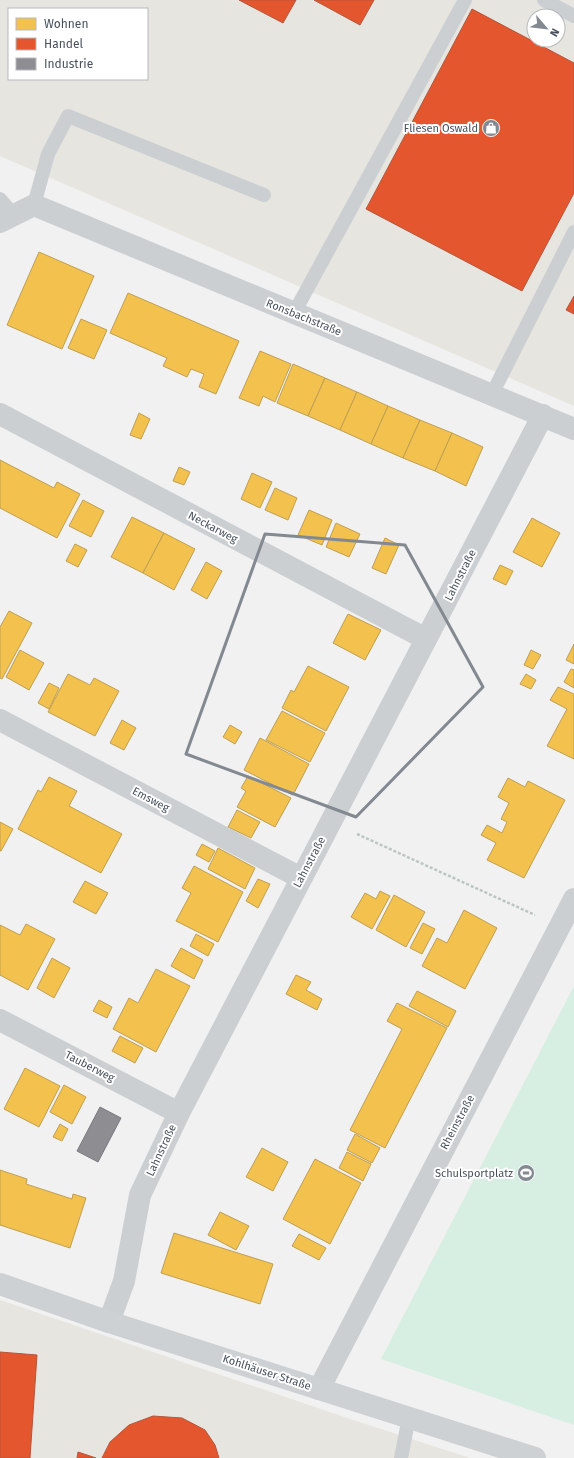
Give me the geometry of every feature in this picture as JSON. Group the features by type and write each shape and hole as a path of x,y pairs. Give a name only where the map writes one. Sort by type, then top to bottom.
{"street":[{"name":"Ronsbachstraße","path":"34,205 574,429"},
{"path":"5,212 34,205"},
{"name":"Neckarweg","path":"0,414 426,640"},
{"name":"Lahnstraße","path":"109,1322 124,1281 140,1195 179,1113 543,415"},
{"name":"Emsweg","path":"0,720 301,878"},
{"name":"Rheinstraße","path":"319,1389 574,899"},
{"name":"Tauberweg","path":"0,1020 179,1113"},
{"name":"Kohlhäuser Straße","path":"0,1284 109,1322 536,1458"}],"lane":[{"path":"294,312 465,0"},
{"path":"544,0 574,16"},
{"path":"34,205 48,154 68,116 264,195"},
{"path":"492,394 574,232"},
{"path":"401,1458 409,1417"}],"path":[{"path":"330,822 537,916"}],"highlighted area":[{"path":"265,534 405,545 483,687 356,817 186,754"}],"shaded area":[{"path":"0,0 574,0 574,406 0,156"},
{"path":"0,1300 347,1418 470,1458 0,1458"}],"green space":[{"name":"Schulsportplatz","path":"574,986 574,1425 381,1359"}],"building: Wohnen":[{"path":"39,252 94,276 62,349 7,325"},
{"path":"128,293 239,341 216,394 199,387 204,374 191,369 187,377 163,366 167,358 110,333"},
{"path":"81,319 107,330 94,359 68,348"},
{"path":"260,351 291,364 275,402 263,396 259,406 239,398"},
{"path":"293,364 325,378 308,416 277,403"},
{"path":"325,378 357,392 340,430 308,416"},
{"path":"357,392 388,406 371,444 340,430"},
{"path":"388,406 420,420 403,458 371,444"},
{"path":"139,413 150,419 141,439 130,435"},
{"path":"420,420 452,433 435,471 403,458"},
{"path":"452,433 483,447 466,486 435,471"},
{"path":"0,460 54,488 57,482 80,494 57,538 0,508"},
{"path":"179,467 190,472 184,485 173,481"},
{"path":"252,473 272,482 260,508 241,499"},
{"path":"275,488 297,498 288,520 265,510"},
{"path":"83,500 104,511 91,537 69,526"},
{"path":"309,510 332,520 322,545 298,535"},
{"path":"132,517 164,533 143,573 111,557"},
{"path":"532,518 560,533 542,567 513,552"},
{"path":"336,523 360,534 349,557 326,547"},
{"path":"164,533 195,549 174,590 143,573"},
{"path":"385,538 399,545 386,574 372,568"},
{"path":"75,544 87,550 78,567 66,561"},
{"path":"206,562 222,571 207,599 191,590"},
{"path":"500,565 513,571 506,585 493,579"},
{"path":"9,611 32,623 2,679 0,678 0,627"},
{"path":"348,614 381,630 365,660 333,643"},
{"path":"574,644 574,664 566,660"},
{"path":"20,650 44,663 29,690 6,677"},
{"path":"531,650 541,655 533,669 524,665"},
{"path":"308,666 349,687 326,731 282,708 291,690 294,692"},
{"path":"571,669 574,670 574,688 564,682"},
{"path":"68,674 90,685 94,678 119,691 95,736 48,712"},
{"path":"526,674 536,680 531,689 520,684"},
{"path":"49,683 59,688 49,709 38,703"},
{"path":"558,687 574,694 574,759 547,746 567,709 550,700"},
{"path":"282,711 325,733 310,762 266,740"},
{"path":"122,720 136,728 124,750 110,743"},
{"path":"230,725 242,732 235,744 223,737"},
{"path":"260,738 309,764 293,795 244,770"},
{"path":"248,776 291,798 275,827 237,807 246,791 241,788"},
{"path":"49,777 77,791 69,806 122,834 101,873 18,829 38,790 41,792"},
{"path":"508,778 525,787 528,781 565,800 524,878 487,860 496,843 481,835 487,825 502,833 507,822 501,819 509,803 498,797"},
{"path":"237,810 260,822 251,838 228,827"},
{"path":"0,822 13,829 1,851 0,851"},
{"path":"202,844 215,851 209,862 196,855"},
{"path":"218,848 255,868 245,889 208,869"},
{"path":"194,866 243,892 218,942 176,921 191,893 182,888"},
{"path":"258,879 270,884 258,908 246,901"},
{"path":"85,881 108,893 96,914 73,902"},
{"path":"380,891 390,896 372,929 351,917 365,893 376,899"},
{"path":"394,895 425,912 406,947 376,930"},
{"path":"464,910 497,928 465,989 422,966 437,938 447,943"},
{"path":"423,923 435,929 422,954 410,948"},
{"path":"26,924 55,939 28,990 0,975 0,925 20,935"},
{"path":"196,934 214,944 208,956 190,946"},
{"path":"181,948 203,960 194,979 171,966"},
{"path":"52,958 70,968 54,998 37,988"},
{"path":"156,969 190,986 156,1052 113,1029 129,998 138,1003"},
{"path":"296,975 311,982 306,990 322,999 317,1010 286,994"},
{"path":"417,991 456,1011 448,1027 409,1006"},
{"path":"99,1000 112,1007 107,1018 93,1011"},
{"path":"397,1003 447,1028 385,1148 350,1130 402,1029 387,1021"},
{"path":"120,1036 143,1048 135,1063 112,1051"},
{"path":"25,1068 60,1086 39,1127 4,1109"},
{"path":"64,1085 86,1097 72,1124 50,1112"},
{"path":"60,1124 68,1129 62,1141 53,1137"},
{"path":"355,1134 380,1148 372,1163 347,1150"},
{"path":"262,1148 288,1162 273,1191 246,1177"},
{"path":"347,1152 371,1164 363,1181 339,1168"},
{"path":"315,1159 361,1183 330,1244 283,1219"},
{"path":"0,1170 27,1179 26,1184 72,1199 73,1194 86,1198 70,1248 0,1225"},
{"path":"220,1212 249,1226 236,1250 208,1235"},
{"path":"174,1233 273,1264 260,1304 161,1273"},
{"path":"299,1234 326,1248 319,1260 292,1246"}],"building: Handel":[{"path":"239,0 296,0 283,23"},
{"path":"314,0 374,0 360,25"},
{"name":"Fliesen Oswald","path":"472,9 526,38 526,48 546,48 574,63 574,193 522,291 366,209"},
{"path":"574,296 574,314 566,310"},
{"path":"0,1352 37,1355 30,1458 0,1458"},
{"path":"153,1416 182,1418 205,1430 215,1445 219,1458 102,1458 110,1442 129,1425"},
{"path":"78,1452 96,1458 77,1458"}],"building: Industrie":[{"path":"100,1107 121,1118 98,1162 77,1151"}],"place":[{"name":"Fliesen Oswald","path":"491,128"},
{"name":"Schulsportplatz","path":"526,1173"}]}
